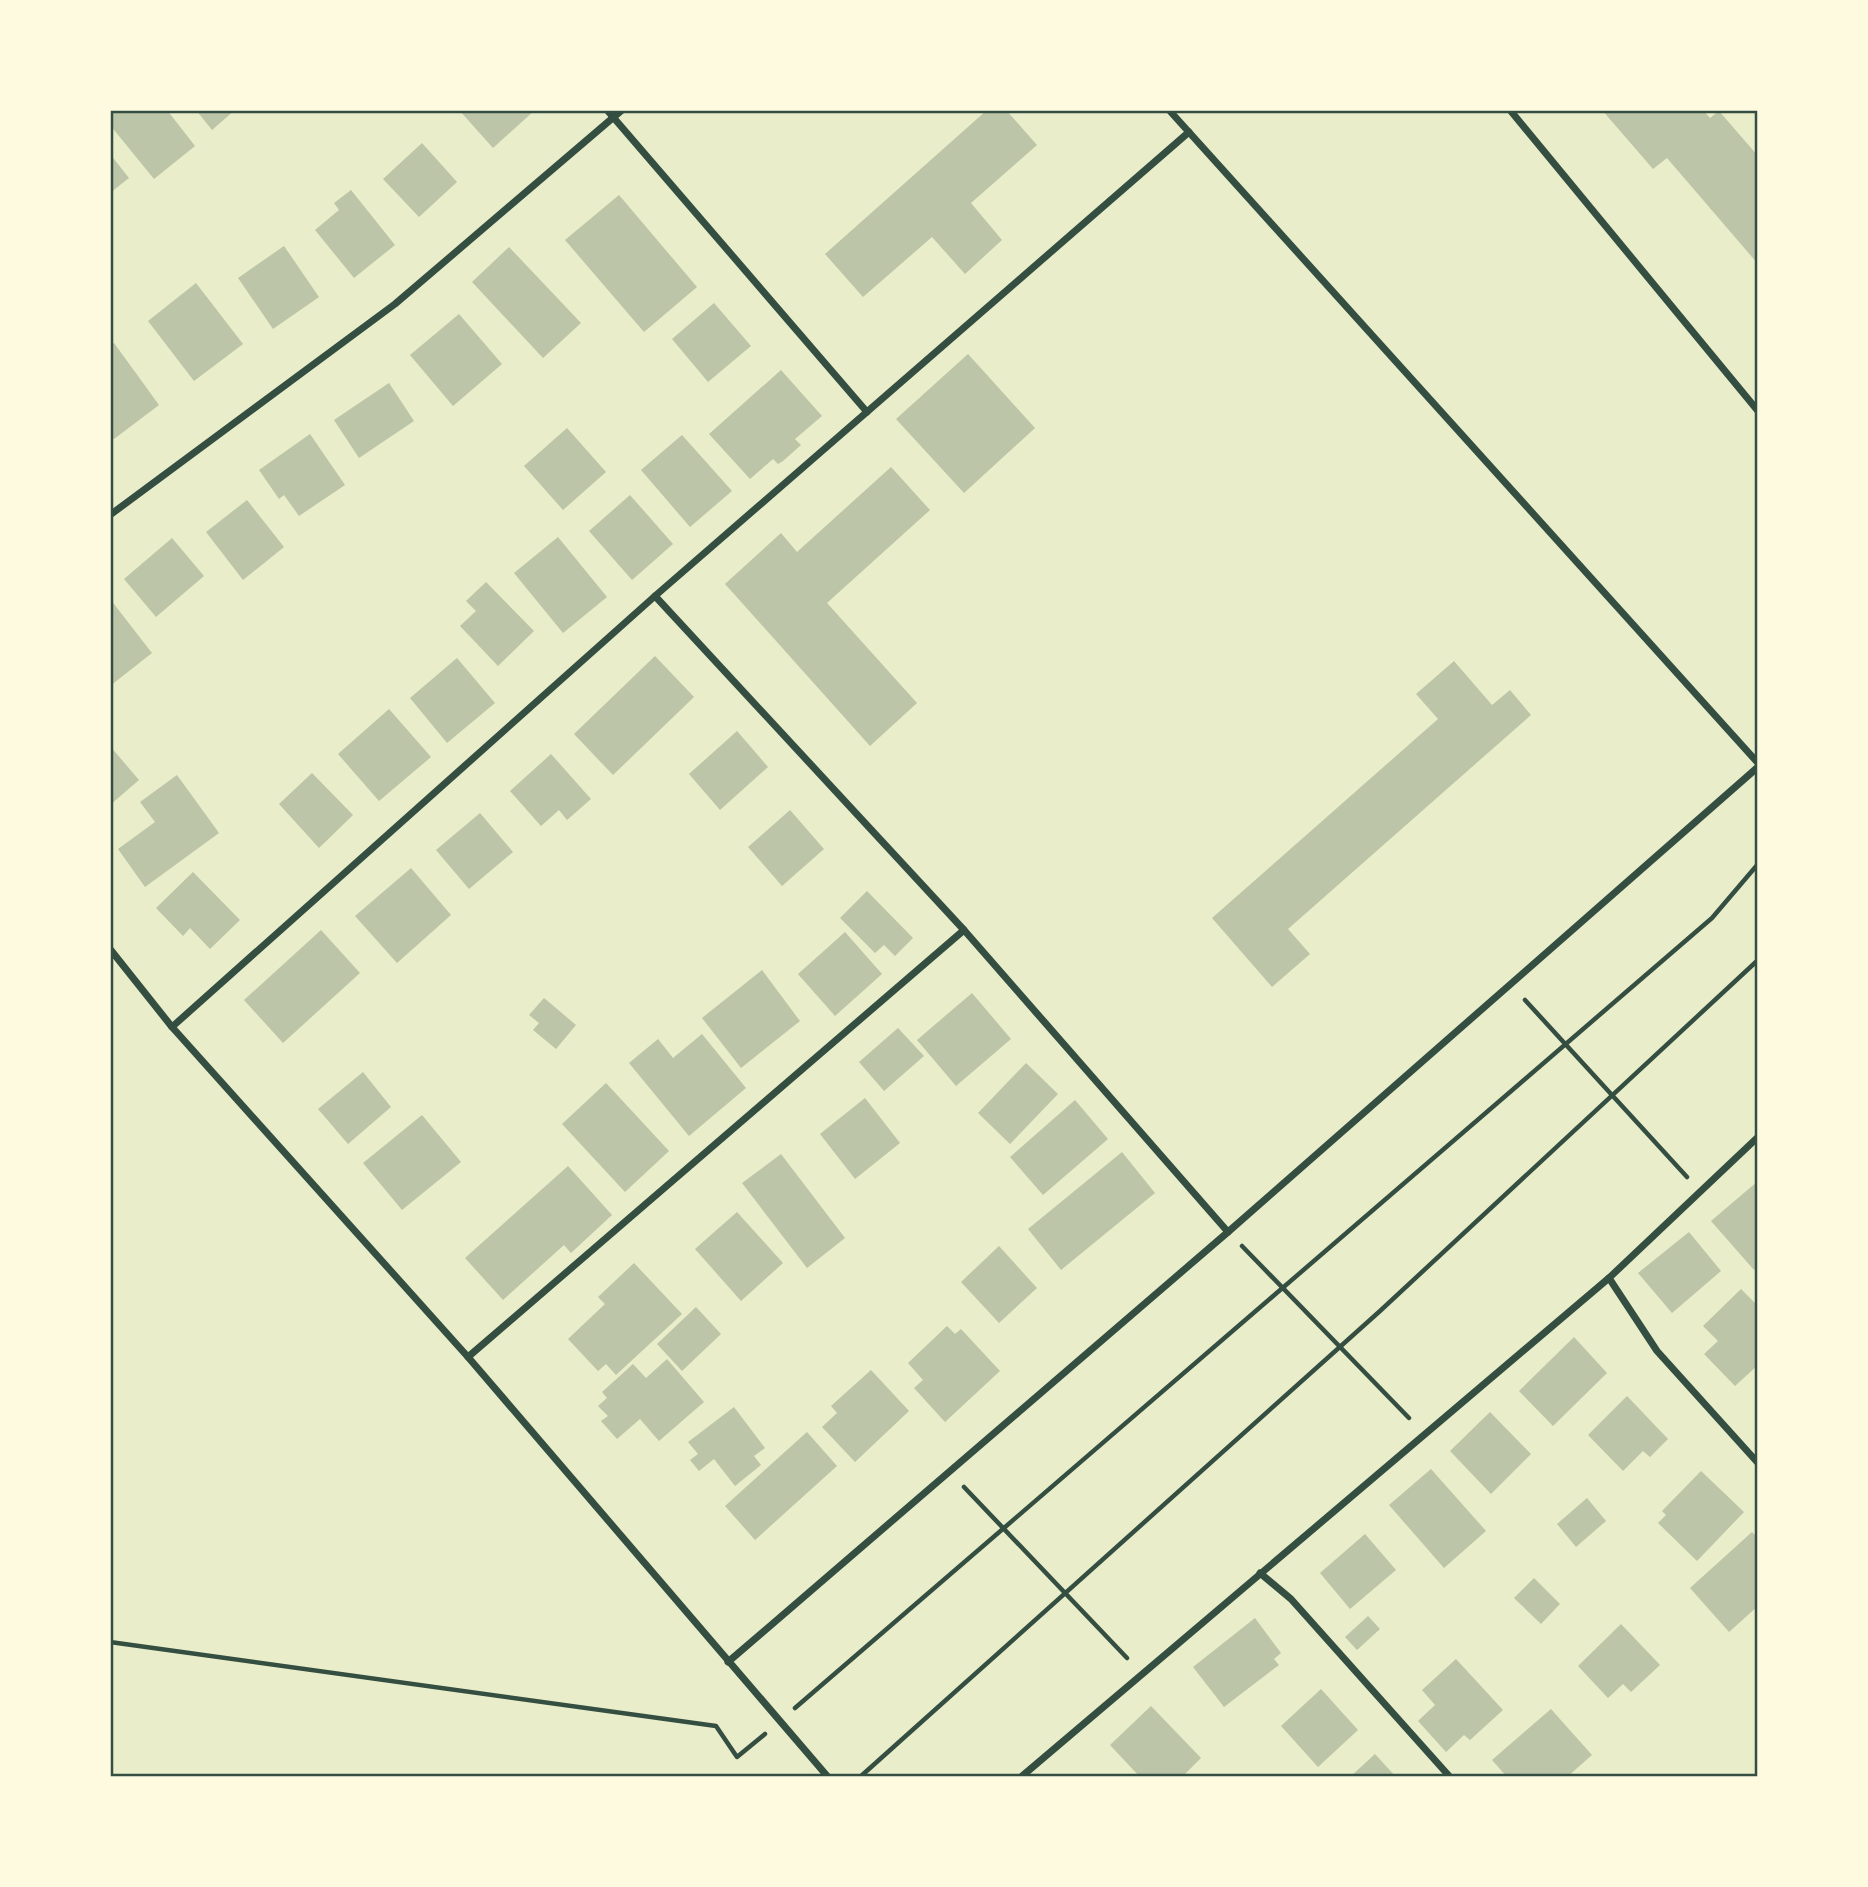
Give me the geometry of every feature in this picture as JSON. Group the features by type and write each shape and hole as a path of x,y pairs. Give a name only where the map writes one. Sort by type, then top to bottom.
{"street":[{"path":"607,110 867,412"},
{"path":"110,515 395,304 622,110"},
{"path":"728,1662 1228,1231 1758,765 1169,110"},
{"path":"1510,110 1758,411"},
{"path":"172,1027 655,596 1189,132"},
{"path":"655,596 964,930 1228,1231"},
{"path":"468,1357 964,930"},
{"path":"110,948 172,1027 468,1357 828,1777"},
{"path":"1021,1777 1609,1278 1758,1137"},
{"path":"1609,1278 1657,1352 1758,1463"},
{"path":"1260,1573 1291,1599 1451,1777"}],"path":[{"path":"110,1642 716,1726 737,1757 1712,918 1758,864"},
{"path":"860,1777 1340,1347 1758,960"},
{"path":"1511,984 1700,1192"},
{"path":"1228,1231 1424,1434"},
{"path":"948,1471 1142,1674"}],"building":[{"path":"110,110 167,110 195,146 154,179 110,125"},
{"path":"196,110 235,110 212,130"},
{"path":"459,110 535,110 493,148"},
{"path":"987,110 1006,110 1037,145 971,203 1002,240 965,274 932,237 863,297 825,254"},
{"path":"1602,110 1703,110 1710,118 1719,111 1758,156 1758,264 1667,158 1653,169"},
{"path":"422,143 457,182 419,217 383,179"},
{"path":"110,154 129,178 110,193"},
{"path":"351,190 395,245 354,278 315,230 339,210 334,203"},
{"path":"619,195 697,287 644,332 565,240"},
{"path":"284,246 319,297 273,329 238,278"},
{"path":"509,247 581,323 543,358 472,282"},
{"path":"196,283 243,344 194,381 148,321"},
{"path":"714,303 751,346 708,382 672,339"},
{"path":"459,314 502,364 453,406 410,355"},
{"path":"114,343 159,405 114,439 110,434 110,345"},
{"path":"968,354 1035,428 964,493 896,419"},
{"path":"781,370 822,416 795,439 801,445 783,461 778,464 773,459 750,479 709,434"},
{"path":"389,383 414,421 359,458 334,420"},
{"path":"567,428 606,472 563,510 524,466"},
{"path":"310,434 345,485 299,516 284,495 279,499 259,470"},
{"path":"682,435 732,491 690,527 641,470"},
{"path":"891,467 930,510 827,603 917,703 870,746 725,584 781,533 797,552"},
{"path":"630,495 673,544 632,580 589,531"},
{"path":"247,500 284,547 243,580 206,532"},
{"path":"558,537 607,597 563,633 514,573"},
{"path":"172,538 204,576 156,617 124,579"},
{"path":"486,582 534,631 498,666 460,626 476,611 466,601"},
{"path":"110,599 152,653 110,686"},
{"path":"655,656 694,697 613,775 574,734"},
{"path":"457,658 495,703 447,743 410,698"},
{"path":"1454,661 1492,705 1510,690 1531,715 1288,929 1310,954 1272,987 1212,918 1438,719 1416,694"},
{"path":"389,709 431,757 379,801 338,754"},
{"path":"737,731 768,767 720,810 689,774"},
{"path":"110,746 139,780 110,805"},
{"path":"551,754 591,799 567,820 559,810 541,826 510,791"},
{"path":"312,773 353,815 319,848 279,804"},
{"path":"177,775 219,833 145,887 118,849 155,822 140,802"},
{"path":"790,810 824,849 782,886 748,847"},
{"path":"480,813 513,852 469,889 436,850"},
{"path":"411,868 451,915 397,963 355,916"},
{"path":"193,872 240,920 210,949 190,928 183,936 156,908"},
{"path":"867,891 913,938 895,956 884,945 875,953 840,918"},
{"path":"321,930 360,973 283,1043 244,1000"},
{"path":"845,932 882,974 835,1016 798,974"},
{"path":"762,970 800,1021 741,1068 702,1018"},
{"path":"972,993 1011,1039 956,1086 917,1040"},
{"path":"544,998 576,1025 556,1049 533,1030 539,1023 529,1015"},
{"path":"898,1028 924,1056 884,1091 859,1062"},
{"path":"702,1034 746,1088 689,1136 629,1063 658,1039 673,1058"},
{"path":"1026,1063 1058,1094 1010,1144 978,1113"},
{"path":"363,1072 391,1107 348,1144 318,1109"},
{"path":"606,1083 669,1151 625,1192 562,1124"},
{"path":"865,1098 900,1143 855,1179 820,1134"},
{"path":"1075,1100 1108,1139 1043,1195 1010,1157"},
{"path":"422,1115 461,1162 402,1210 363,1163"},
{"path":"1122,1152 1155,1193 1061,1270 1028,1229"},
{"path":"781,1154 845,1238 807,1268 742,1183"},
{"path":"568,1166 612,1215 571,1253 564,1245 503,1300 465,1258"},
{"path":"1758,1181 1758,1267 1754,1270 1711,1221"},
{"path":"737,1212 783,1263 741,1301 695,1249"},
{"path":"1689,1232 1721,1271 1672,1313 1638,1273"},
{"path":"999,1246 1037,1288 999,1323 961,1282"},
{"path":"634,1263 682,1314 616,1375 606,1364 598,1371 568,1339 605,1304 598,1297"},
{"path":"1741,1289 1758,1306 1758,1365 1735,1386 1704,1354 1718,1341 1703,1326"},
{"path":"696,1307 721,1334 682,1371 657,1344"},
{"path":"947,1326 955,1334 961,1329 1000,1371 945,1422 914,1388 923,1380 908,1363"},
{"path":"1574,1337 1607,1373 1553,1426 1519,1391"},
{"path":"667,1359 704,1402 659,1441 640,1419 617,1439 601,1421 608,1416 598,1406 607,1398 602,1392 633,1364 646,1378"},
{"path":"871,1370 909,1411 855,1462 822,1427 837,1413 831,1406"},
{"path":"1627,1396 1668,1439 1650,1457 1643,1451 1623,1471 1588,1435"},
{"path":"734,1407 765,1448 754,1456 761,1465 735,1486 714,1459 699,1471 690,1460 698,1454 688,1442"},
{"path":"1490,1412 1531,1454 1491,1494 1450,1451"},
{"path":"807,1432 837,1466 755,1540 725,1506"},
{"path":"1431,1469 1486,1531 1444,1568 1389,1505"},
{"path":"1701,1471 1744,1512 1697,1561 1658,1523 1666,1515 1662,1511"},
{"path":"1587,1498 1606,1521 1576,1547 1557,1524"},
{"path":"1752,1532 1758,1538 1758,1606 1729,1632 1690,1588"},
{"path":"1365,1534 1396,1570 1350,1609 1320,1573"},
{"path":"1534,1578 1560,1604 1541,1624 1514,1598"},
{"path":"1368,1616 1380,1629 1357,1650 1345,1637"},
{"path":"1255,1618 1281,1653 1274,1659 1279,1665 1224,1707 1193,1667"},
{"path":"1621,1624 1660,1665 1631,1692 1623,1684 1608,1698 1578,1666"},
{"path":"1456,1659 1503,1710 1470,1740 1464,1735 1446,1752 1418,1721 1435,1705 1422,1690"},
{"path":"1321,1689 1358,1730 1318,1767 1281,1726"},
{"path":"1151,1706 1201,1758 1182,1777 1140,1777 1110,1745"},
{"path":"1551,1709 1592,1755 1567,1777 1507,1777 1492,1760"},
{"path":"1375,1754 1396,1777 1350,1777"}]}
